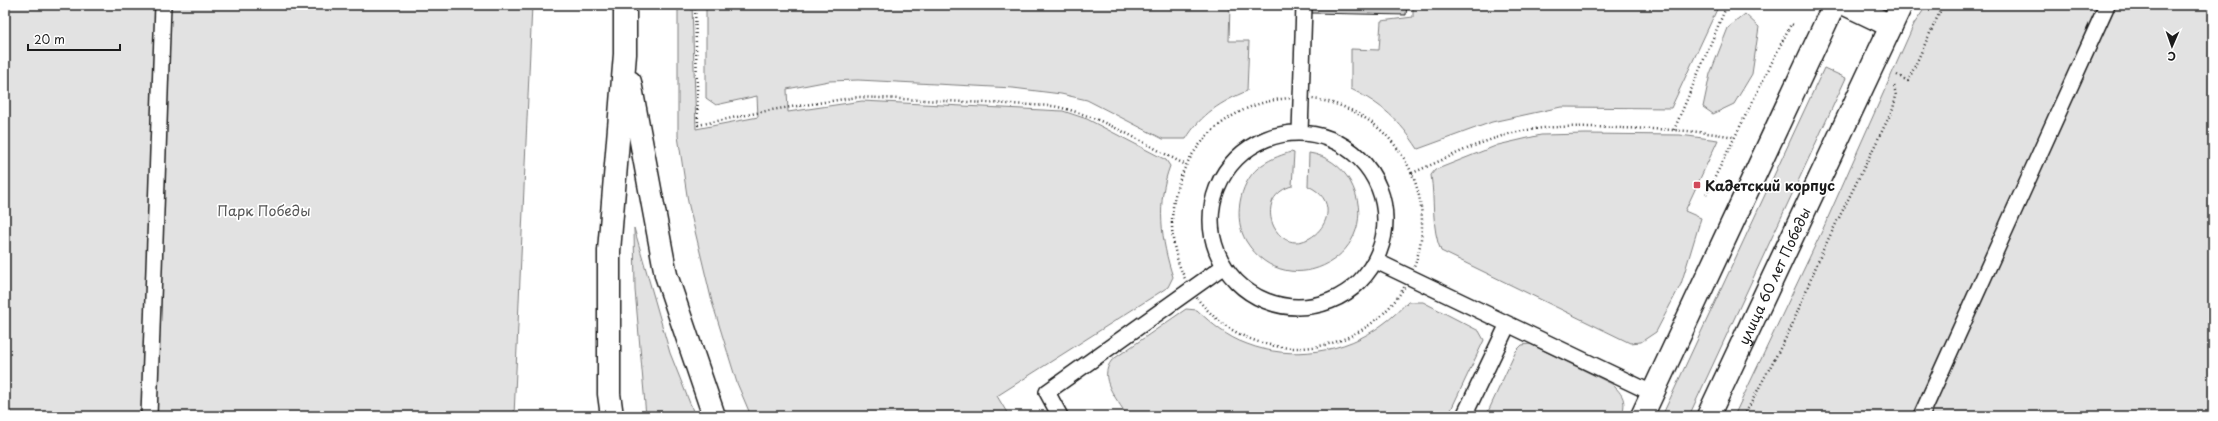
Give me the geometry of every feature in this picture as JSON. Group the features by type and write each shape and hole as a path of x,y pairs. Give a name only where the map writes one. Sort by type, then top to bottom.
{"main road":[{"path":"612,416 609,394 608,251 625,54 625,5"},
{"path":"1642,416 1834,5"},
{"path":"1847,5 1891,26"},
{"name":"улица 60 лет Победы","path":"1708,416 1882,68 1891,26 1901,5"},
{"path":"625,54 666,275 714,416"}],"lane":[{"path":"149,416 163,5"},
{"path":"1300,133 1304,5"},
{"path":"1921,416 2107,5"},
{"path":"1300,133 1325,137 1348,148 1367,165 1380,187 1385,212 1384,237 1376,261 1360,282 1339,297 1314,306 1288,307 1263,300 1241,286 1224,266 1213,242 1211,215 1216,189 1230,166 1249,147 1274,136 1300,133"},
{"path":"1376,261 1652,393"},
{"path":"1060,416 1048,392 1224,266"},
{"path":"1464,416 1508,324"}],"path":[{"path":"695,5 698,125 771,110 858,97 1053,106 1073,110 1092,117 1186,165"},
{"path":"1674,130 1727,5"},
{"path":"1882,68 1908,81 1943,5"},
{"path":"1706,195 1791,24 1818,38"},
{"path":"1744,416 1790,330 1822,252 1893,109 1896,96 1882,68"},
{"path":"1301,98 1325,101 1347,108 1367,119 1385,134 1400,152 1412,173 1419,193 1422,214 1422,236 1418,257 1410,277 1393,302 1381,316 1362,330 1340,341 1316,347 1292,348 1268,345 1245,337 1224,325 1206,309 1191,290 1179,267 1173,241 1172,222 1176,190 1186,165 1198,146 1215,129 1234,115 1255,105 1278,100 1301,98"},
{"path":"1412,173 1492,140 1528,130 1565,127 1674,130 1707,132 1734,137"}],"green space":[{"name":"Парк Победы","path":"5,5 532,5 514,416 5,416"},
{"path":"678,5 692,5 696,129 758,117 757,96 716,105 706,98 706,5 1230,5 1229,41 1249,41 1247,91 1220,104 1212,110 1198,122 1186,139 1163,139 1087,100 1061,94 1013,88 858,80 829,81 787,89 788,112 862,101 1063,111 1087,119 1166,160 1170,166 1163,194 1162,222 1163,235 1173,277 1168,287 997,396 1009,416 751,416 737,383 712,302 688,202 678,136"},
{"path":"1413,5 1719,5 1671,108 1561,107 1492,122 1418,149 1397,121 1381,107 1351,89 1351,49 1379,50 1381,21 1413,17"},
{"path":"1927,5 2213,5 2213,416 1734,416 1822,231 1914,24"},
{"path":"1745,14 1759,27 1752,74 1734,104 1713,114 1703,107 1710,74 1728,28"},
{"path":"1824,68 1846,78 1689,416 1662,416"},
{"path":"1541,135 1680,135 1718,140 1685,211 1701,218 1681,284 1656,332 1641,342 1630,343 1441,251 1438,242 1434,223 1431,175 1435,170 1498,145"},
{"path":"1291,152 1294,153 1292,186 1284,189 1277,195 1273,200 1271,210 1271,217 1274,227 1284,239 1296,242 1308,239 1318,231 1325,220 1327,208 1322,196 1308,186 1309,153 1321,156 1333,162 1343,171 1350,181 1358,207 1356,230 1345,249 1328,263 1308,271 1285,270 1264,261 1246,241 1240,223 1239,212 1242,192 1251,175 1266,163"},
{"path":"634,228 670,353 695,416 646,416 635,290"},
{"path":"1408,302 1423,302 1479,331 1484,340 1448,416 1127,416 1110,388 1108,381 1108,367 1112,360 1186,309 1197,310 1226,334 1247,344 1281,352 1299,353 1335,348 1352,342 1383,324"},
{"path":"1530,344 1612,384 1623,398 1624,406 1622,416 1486,416 1516,351 1522,345"}],"building":[{"path":"1312,5 1407,5 1406,15 1312,13"}],"place":[{"name":"Кадетский корпус","path":"1697,185"}]}
